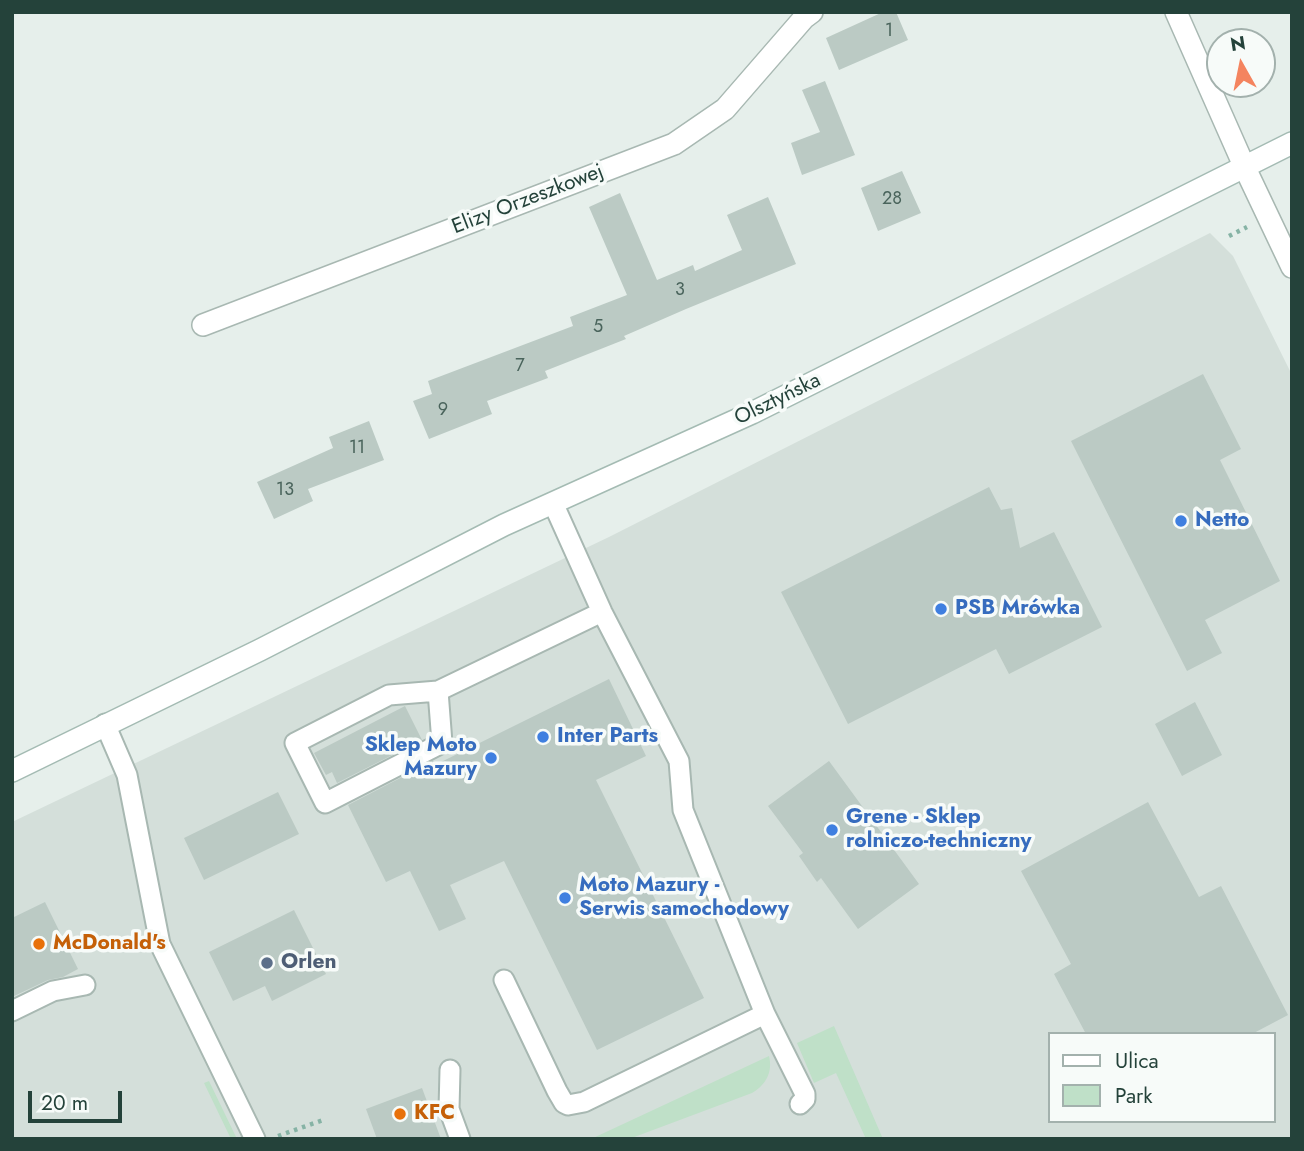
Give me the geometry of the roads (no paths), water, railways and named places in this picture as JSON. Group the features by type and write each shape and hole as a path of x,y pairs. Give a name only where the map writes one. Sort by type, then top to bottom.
{"street":[{"name":"Elizy Orzeszkowej","path":"203,325 674,144 724,110 812,12"},
{"path":"1176,12 1292,267"},
{"name":"Olsztyńska","path":"12,771 260,650 503,525 752,413 1292,143"}],"lane":[{"path":"552,503 602,612 679,761 683,810 765,1014 805,1094 800,1104"},
{"path":"438,691 442,743 325,803 295,743 389,695 438,691 602,612"},
{"path":"105,724 127,775 160,944 255,1139"},
{"path":"504,980 557,1091 568,1105 589,1100 765,1014"},
{"path":"12,1011 53,991 85,985"},
{"path":"450,1070 447,1098 460,1139"}],"place":[{"name":"Netto","path":"1181,521"},
{"name":"PSB Mrówka","path":"941,609"},
{"name":"Inter Parts","path":"543,737"},
{"name":"Sklep Moto Mazury","path":"491,758"},
{"name":"Grene - Sklep rolniczo-techniczny","path":"832,830"},
{"name":"Moto Mazury - Serwis samochodowy","path":"565,898"},
{"name":"McDonald's","path":"39,944"},
{"name":"Orlen","path":"267,963"},
{"name":"KFC","path":"400,1114"}]}
